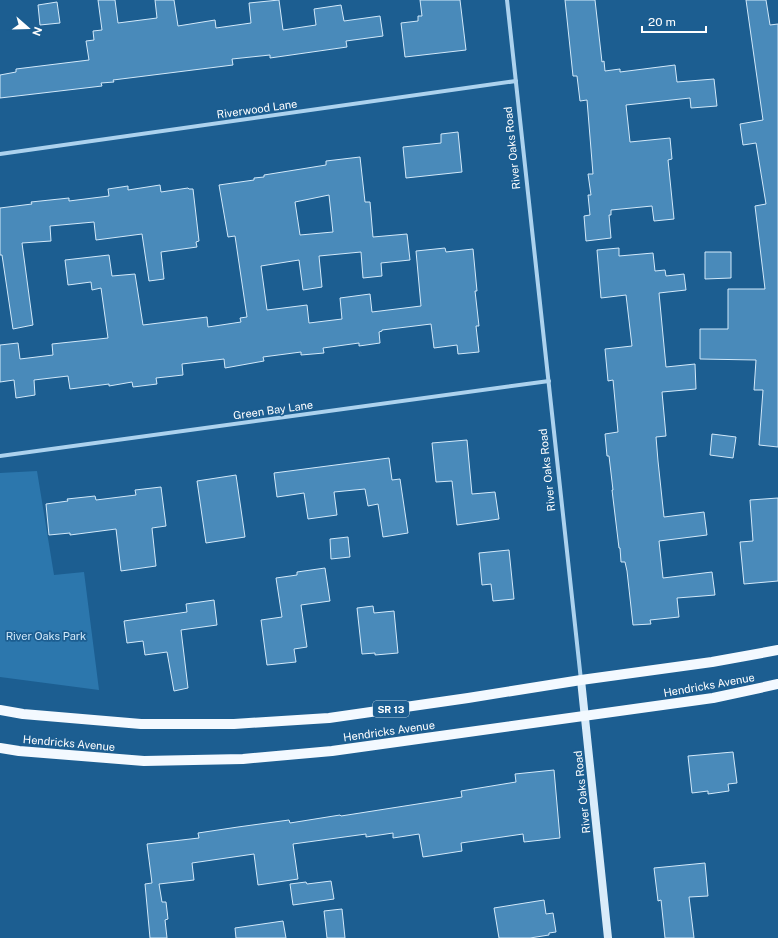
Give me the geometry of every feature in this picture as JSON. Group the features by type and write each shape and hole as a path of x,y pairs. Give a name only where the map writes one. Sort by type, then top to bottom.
{"main road":[{"name":"Hendricks Avenue","path":"0,710 23,714 141,724 234,724 329,718 712,662 778,650"},
{"name":"Hendricks Avenue","path":"0,748 19,751 144,761 243,758 332,751 479,732 712,698 778,684"}],"street":[{"name":"River Oaks Road","path":"508,0 608,938"},
{"name":"Riverwood Lane","path":"0,154 516,81"},
{"name":"Green Bay Lane","path":"0,456 549,382"}],"green space":[{"name":"River Oaks Park","path":"37,471 54,575 84,572 99,690 0,677 0,473"}],"building":[{"path":"98,0 115,0 118,23 157,18 155,0 174,0 178,26 215,20 216,28 251,23 249,3 279,0 283,30 316,25 314,9 341,5 344,21 380,16 383,36 346,41 347,47 270,58 270,55 232,59 233,65 113,80 114,82 101,83 102,86 0,98 0,75 16,72 16,69 89,60 86,41 94,40 93,31 102,30"},
{"path":"420,0 460,0 466,50 405,57 401,23 418,21 418,16 422,16"},
{"path":"565,0 595,0 602,62 604,61 605,71 620,69 620,72 675,65 677,82 714,79 717,106 691,108 690,98 626,105 630,142 670,138 672,159 668,160 674,219 654,221 652,206 611,210 611,215 609,215 611,238 586,241 584,216 590,215 588,195 591,195 588,174 593,174 587,100 580,101 577,76 573,76"},
{"path":"746,0 766,0 770,25 778,24 778,447 759,445 763,390 754,390 756,360 700,359 700,329 728,329 728,289 765,289 755,206 766,204 756,143 743,145 740,124 763,120"},
{"path":"57,2 60,23 40,25 38,5"},
{"path":"458,132 462,172 406,178 403,147 441,143 441,134"},
{"path":"360,157 365,202 370,202 373,237 407,234 410,260 381,263 382,276 363,278 361,252 319,256 322,287 303,290 299,260 261,266 267,310 307,305 309,323 342,319 340,298 370,294 372,312 421,306 416,251 445,248 446,252 473,249 477,291 475,291 479,326 476,326 479,352 458,354 457,345 434,348 431,324 382,330 379,332 380,343 359,346 359,343 323,348 324,353 301,355 301,352 263,357 264,361 225,368 224,359 182,364 183,375 156,378 157,384 133,387 132,382 109,386 109,384 70,389 68,376 34,380 35,395 16,398 14,380 0,382 0,345 18,343 20,359 53,355 52,344 108,338 101,288 92,290 91,282 68,285 65,260 109,255 112,276 135,274 143,325 207,317 208,327 241,322 240,318 247,317 235,236 228,237 219,185 254,180 254,178 264,177 264,175 326,165 326,161","holes":["329,195 333,232 300,235 295,202"]},
{"path":"160,185 161,192 188,188 193,189 199,241 196,242 197,247 161,252 164,279 149,281 142,234 96,240 94,222 50,226 51,241 22,243 33,325 13,329 2,255 0,255 0,208 32,204 31,202 69,198 69,201 109,196 108,189 128,186 128,190"},
{"path":"619,248 619,256 653,253 655,271 665,270 666,276 684,274 686,290 659,293 666,367 695,364 696,389 662,392 666,436 656,437 658,461 664,517 704,512 707,535 659,541 663,578 712,572 715,595 677,598 679,617 650,620 651,624 633,625 627,571 625,562 621,562 609,456 607,456 605,434 618,432 613,380 608,381 605,349 632,346 626,295 601,298 597,250"},
{"path":"705,252 731,252 731,278 705,279"},
{"path":"712,434 736,437 733,458 710,455"},
{"path":"467,440 472,494 495,492 499,519 457,525 452,481 436,482 432,443"},
{"path":"389,458 392,480 400,479 408,533 383,537 378,504 368,506 365,489 334,492 337,515 308,519 304,493 277,497 274,473"},
{"path":"236,475 245,537 206,543 197,481"},
{"path":"161,487 166,526 152,528 156,566 121,571 116,529 70,535 70,533 49,535 46,504 68,501 67,499 95,496 96,500 136,495 135,490"},
{"path":"778,498 778,581 744,584 740,542 753,541 750,500"},
{"path":"348,537 350,557 331,559 330,539"},
{"path":"509,550 514,599 493,601 491,584 482,585 479,553"},
{"path":"325,568 330,601 301,605 307,647 294,649 296,662 267,665 261,620 282,617 276,578 297,575 297,572"},
{"path":"214,600 217,625 181,630 188,688 174,691 167,652 145,655 143,641 127,643 124,621 187,612 186,604"},
{"path":"373,606 374,613 394,611 398,653 375,655 375,653 362,654 357,608"},
{"path":"733,752 737,783 728,784 729,791 708,794 708,791 692,793 688,756"},
{"path":"554,770 560,838 524,842 523,834 461,843 462,851 423,857 419,834 393,838 393,833 366,837 366,834 293,844 298,879 258,885 254,854 192,863 194,880 159,884 162,902 166,902 168,919 165,920 167,938 150,938 145,884 152,883 147,844 199,838 198,833 238,827 289,820 290,823 462,797 461,791 516,782 515,774"},
{"path":"705,863 708,896 689,897 694,938 665,938 661,900 658,901 654,868"},
{"path":"331,881 334,899 293,905 290,884 306,882 307,884"},
{"path":"544,900 546,914 553,913 556,932 549,933 549,935 530,938 499,938 494,908"},
{"path":"342,909 345,938 327,938 324,911"},
{"path":"283,921 286,938 236,938 235,928"}]}
